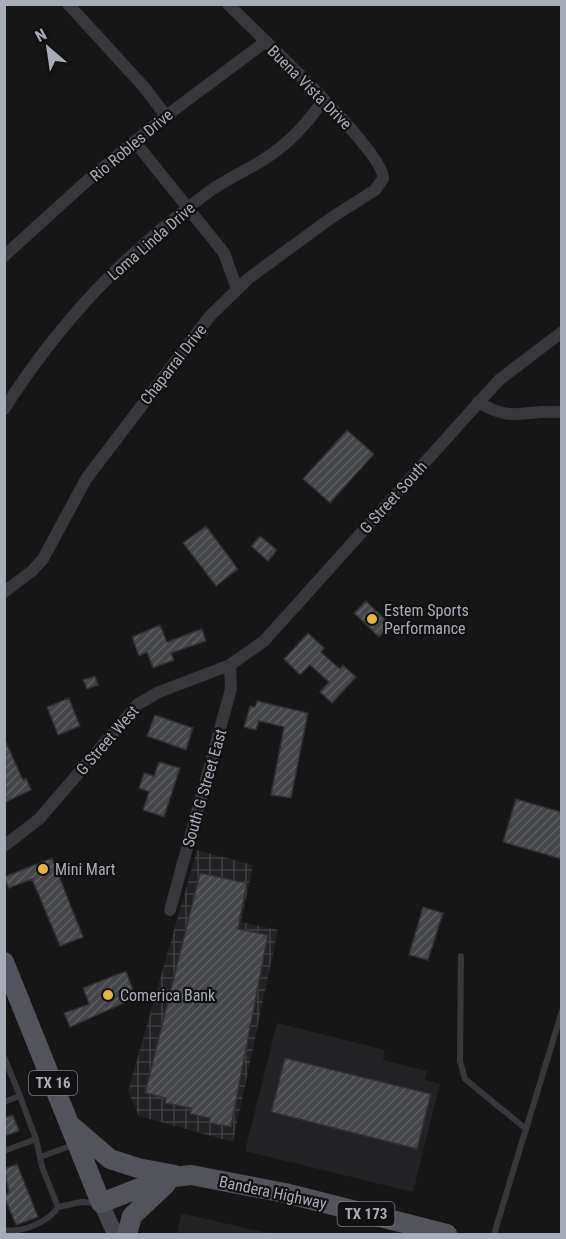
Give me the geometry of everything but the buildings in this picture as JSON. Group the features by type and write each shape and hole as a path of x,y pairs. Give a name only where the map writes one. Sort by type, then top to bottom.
{"main road":[{"name":"TX 16","path":"4,962 69,1124 81,1141"},
{"path":"81,1141 110,1159 138,1168 178,1175"},
{"path":"81,1141 101,1203 115,1234"},
{"path":"127,1234 132,1216 155,1192 178,1175"},
{"name":"Bandera Highway","path":"101,1203 178,1175 191,1175 285,1193 447,1234"}],"street":[{"path":"68,4 144,87 166,116"},
{"name":"Buena Vista Drive","path":"228,4 374,155 384,175"},
{"name":"Rio Robles Drive","path":"4,256 166,116 265,42"},
{"name":"Loma Linda Drive","path":"4,409 49,342 80,306 130,256 212,190 281,147 314,113 323,100"},
{"path":"135,142 224,253 237,289"},
{"name":"Chaparral Drive","path":"4,592 32,571 43,559 64,516 104,453 210,316 237,289 292,245 375,190 384,175"},
{"name":"G Street South","path":"230,665 264,641 478,402 524,359 561,332"},
{"path":"478,402 493,411 508,415 561,412"},
{"name":"G Street West","path":"4,846 39,819 138,704 159,692 230,665"},
{"name":"South G Street East","path":"170,910 231,689 230,665"}],"lane":[{"path":"461,956 460,1061 465,1079 526,1129"},
{"path":"494,1234 561,1011"},
{"path":"4,1057 36,1139 58,1208"},
{"path":"4,1102 20,1096"},
{"path":"4,1151 36,1139"},
{"path":"40,1157 81,1141"},
{"path":"4,1230 17,1230 51,1218 58,1208 81,1202 101,1203"}],"shaded area":[{"path":"197,850 253,865 241,922 278,930 233,1142 139,1116 128,1091"},
{"path":"277,1023 385,1050 383,1060 427,1071 425,1080 440,1084 413,1192 245,1151"},
{"path":"181,1213 271,1234 177,1234"}],"place":[{"name":"Estem Sports Performance","path":"372,619"},
{"name":"Mini Mart","path":"43,869"},
{"name":"Comerica Bank","path":"108,995"}]}
